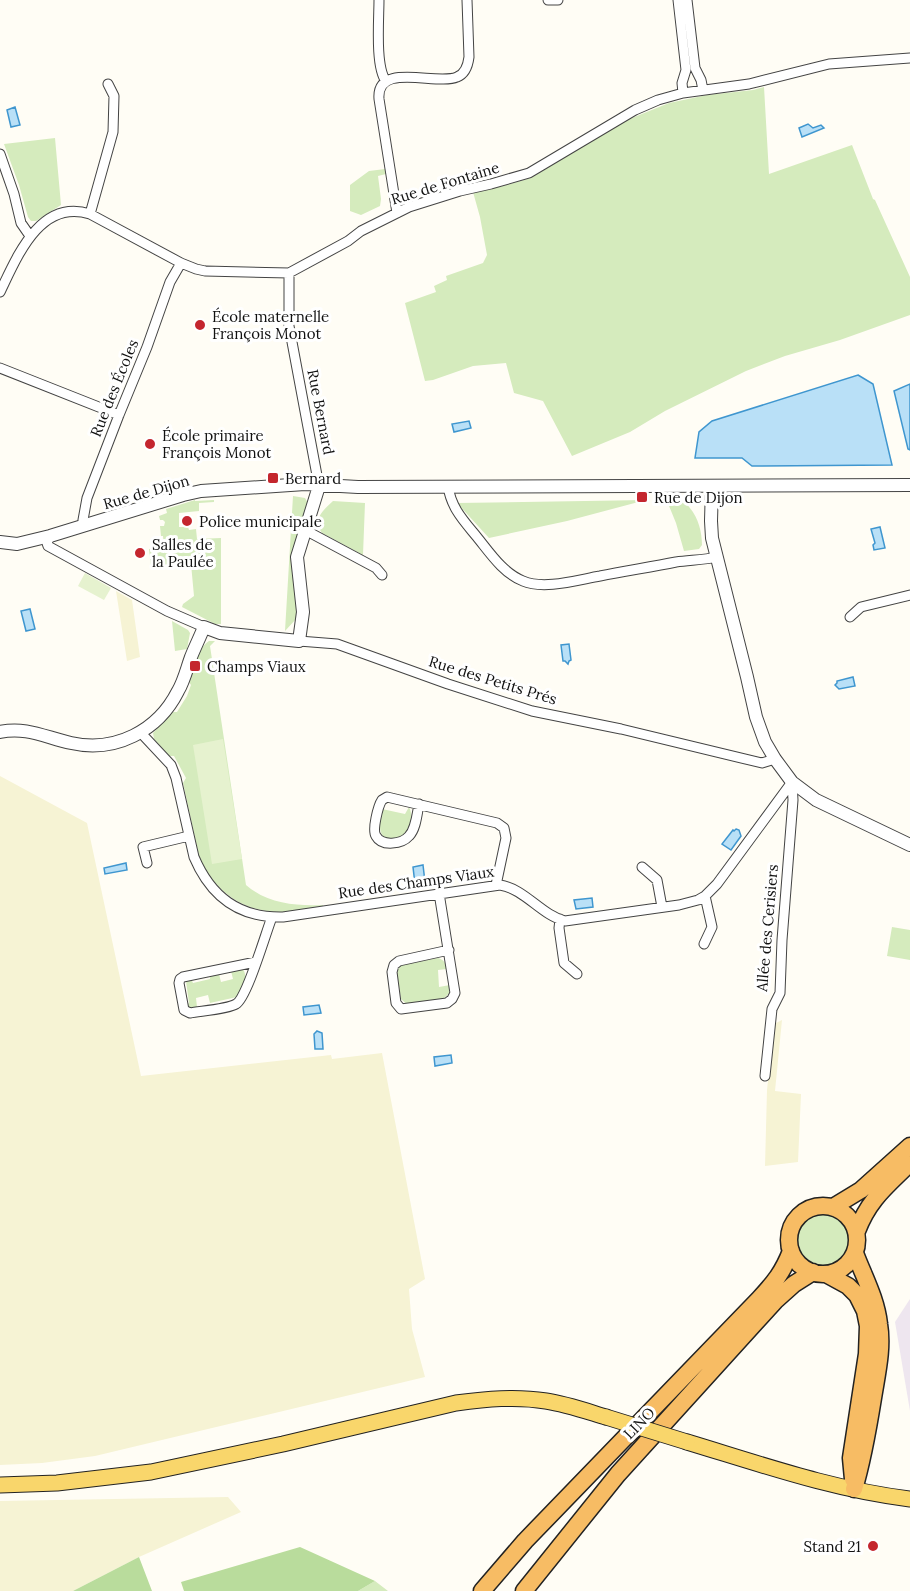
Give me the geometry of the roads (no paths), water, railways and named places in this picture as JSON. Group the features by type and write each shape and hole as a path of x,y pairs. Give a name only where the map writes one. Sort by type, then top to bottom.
{"highway":[{"name":"LINO","path":"482,1591 525,1541 778,1279 791,1251 789,1234 796,1218 811,1208 822,1205 833,1207 852,1196 910,1146"},
{"path":"856,1231 871,1202 910,1163"},
{"path":"833,1207 848,1216 856,1231 858,1242 855,1254 870,1287 879,1322 880,1347 862,1465 855,1489"},
{"path":"791,1251 801,1266 848,1286 857,1295 865,1311 868,1326 867,1354 851,1458 855,1489"},
{"name":"LINO","path":"524,1591 618,1474 775,1301 794,1284 820,1273 841,1269 855,1254"}],"main road":[{"path":"0,1485 57,1483 152,1472 456,1403 510,1398 545,1401 575,1407 769,1467 855,1489 910,1499"},
{"path":"855,1489 910,1488"}],"street":[{"path":"379,0 380,67 383,79 386,81"},
{"path":"397,213 379,90 386,81 394,78 451,78 461,74 468,64 469,57 467,0"},
{"path":"548,0 558,0"},
{"path":"678,0 686,70 682,83 683,93"},
{"path":"687,0 695,68 703,90"},
{"name":"Rue de Fontaine","path":"0,292 19,251 30,236 45,223 65,212 77,211 90,214 181,263 205,271 289,273 348,241 361,231 409,207 529,173 635,110 658,100 683,93 749,84 829,64 910,58"},
{"path":"90,214 113,132 114,96 108,84"},
{"path":"0,154 14,194 21,224 30,236"},
{"name":"Rue des Écoles","path":"85,526 83,520 87,498 147,347 170,282 181,263"},
{"name":"Rue Bernard","path":"289,273 289,326 319,486"},
{"path":"0,368 119,415"},
{"name":"Rue de Dijon","path":"0,542 17,544 50,536 201,491 305,484 319,486 910,485"},
{"path":"299,640 303,612 297,557 319,486"},
{"path":"448,486 455,510 488,549 511,574 531,584 567,582 679,562 717,558"},
{"path":"712,486 711,529 717,558 756,717 765,742 792,782 816,800 910,845"},
{"path":"305,530 376,568 382,575"},
{"path":"0,732 27,730 69,743 93,746 119,742 141,733 167,709 179,690 204,627 167,610 48,546 50,536"},
{"path":"850,617 861,607 910,595"},
{"name":"Rue des Petits Prés","path":"204,627 220,633 337,644 532,711 621,729 762,763 775,759"},
{"name":"Rue des Champs Viaux","path":"141,733 171,765 199,869 217,893 240,910 261,916 283,917 496,885 514,889 560,919"},
{"path":"577,974 564,963 559,928 560,919 571,921 662,907 698,900 705,896 717,884 792,782"},
{"name":"Allée des Cerisiers","path":"765,1077 772,1009 780,993 793,800 792,782"},
{"path":"419,804 412,831 406,839 397,843 385,843 375,836 379,805 387,797 419,804 497,823 504,828 506,838 496,885"},
{"path":"147,863 143,847 189,836"},
{"path":"642,867 657,880 662,907"},
{"path":"439,893 455,993 447,1003 401,1009 396,1003 392,972 396,963 448,950"},
{"path":"704,944 712,927 705,896"},
{"path":"256,962 180,979 178,983 184,1010 190,1013 233,1005 241,1000 256,962 272,917"}],"water":[{"path":"15,107 20,125 11,127 7,110"},
{"path":"808,124 813,128 821,125 824,128 802,137 799,128"},
{"path":"858,375 873,384 892,465 752,466 742,458 695,458 699,432 712,421"},
{"path":"910,384 910,450 894,391"},
{"path":"469,421 471,428 454,432 452,424"},
{"path":"880,527 885,548 874,550 875,543 871,529"},
{"path":"30,609 35,629 26,631 21,611"},
{"path":"569,644 571,660 568,664 563,661 561,645"},
{"path":"853,677 855,686 839,689 835,685 837,681"},
{"path":"736,829 739,830 741,836 731,850 722,844"},
{"path":"126,863 127,870 105,874 104,868"},
{"path":"423,865 425,882 415,884 413,867"},
{"path":"592,898 593,907 576,909 574,900"},
{"path":"319,1005 321,1013 304,1015 303,1007"},
{"path":"317,1031 322,1033 323,1049 315,1049 314,1034"},
{"path":"451,1055 452,1063 435,1066 434,1057"}],"place":[{"name":"École maternelle François Monot","path":"200,325"},
{"name":"École primaire François Monot","path":"150,444"},
{"name":"Bernard","path":"273,478"},
{"name":"Rue de Dijon","path":"642,497"},
{"name":"Police municipale","path":"187,521"},
{"name":"Salles de la Paulée","path":"140,553"},
{"name":"Champs Viaux","path":"195,666"},
{"name":"Stand 21","path":"873,1546"}]}
